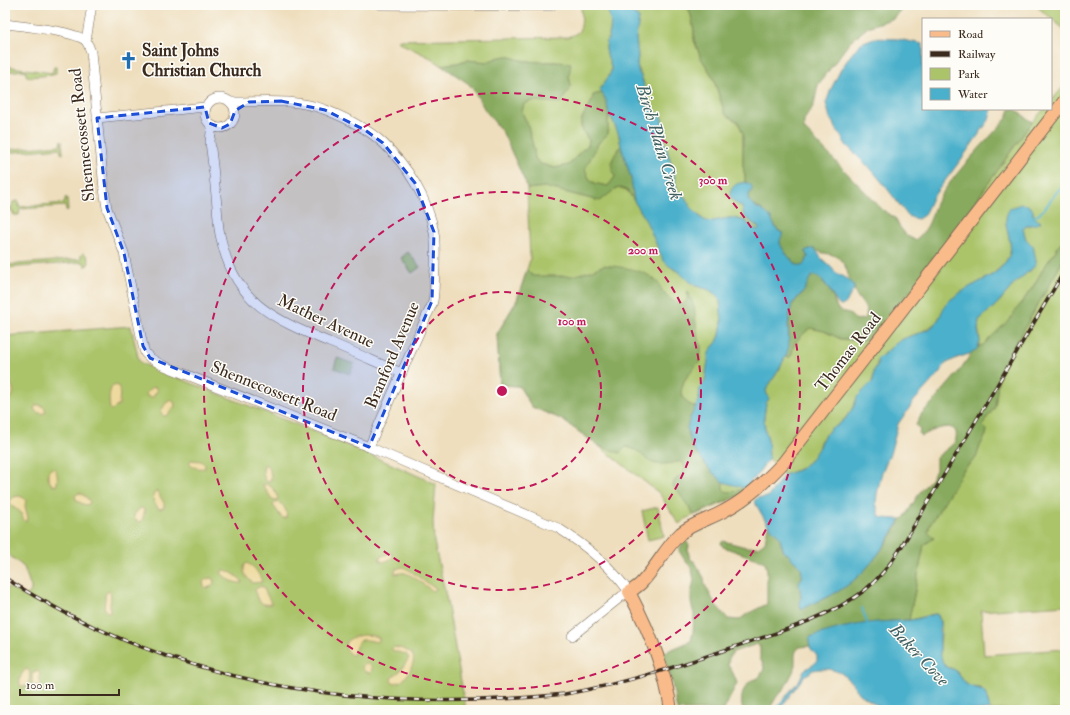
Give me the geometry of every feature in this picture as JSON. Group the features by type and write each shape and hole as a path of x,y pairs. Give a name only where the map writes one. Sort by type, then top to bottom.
{"main road":[{"name":"Thomas Road","path":"629,592 643,582 667,548 682,532 726,511 764,483 783,463 1065,100"},
{"name":"Shennecossett Road","path":"629,592 658,654 667,686 671,710"}],"street":[{"path":"5,24 60,32 74,36 86,42 92,5"},
{"path":"381,5 551,6"},
{"name":"Shennecossett Road","path":"86,42 91,52 107,208 124,253 145,353 150,358 162,365 369,448 558,528 572,536 604,564 620,579 629,592"},
{"path":"216,98 221,98 230,102 233,104 235,116 230,124 222,128 213,126 209,123 206,119 205,110 211,101 216,98"},
{"name":"Branford Avenue","path":"230,102 281,101 306,104 346,119 366,130 383,143 406,170 415,183 428,212 434,232 435,259 432,301 369,448"},
{"path":"235,111 249,102"},
{"path":"97,118 206,107"},
{"name":"Mather Avenue","path":"213,126 210,142 220,238 230,269 238,283 261,307 279,320 402,373"},
{"path":"572,636 629,592"}],"highlighted area":[{"path":"281,101 325,110 365,130 383,143 415,183 434,232 432,301 369,447 150,358 143,346 124,253 107,208 97,118 205,107 209,123 222,128 230,124 235,111 249,102"}],"green space":[{"path":"581,5 606,5 611,20 606,49 611,66 611,72 601,91 602,93 593,95 592,101 581,120 581,127 589,140 588,147 582,150 569,165 555,168 541,164 535,159 527,122 522,111 524,104 571,86 569,76 557,62 535,62 519,60 508,56 500,57 487,62 467,60 441,65 397,40 568,37 577,33 581,28"},
{"path":"630,5 685,5 689,10 694,31 694,40 701,58 713,77 725,114 738,122 743,133 743,166 745,182 737,184 740,206 748,219 759,228 758,230 753,228 745,221 734,218 709,222 704,220 690,206 685,197 677,190 673,169 664,139 665,134 661,116 652,108 643,104 641,100 643,81 637,65 638,56 636,38 639,18 631,11"},
{"path":"685,5 904,5 894,18 868,27 850,42 818,85 814,105 804,120 804,129 883,210 895,218 907,236 915,240 921,235 928,224 937,201 948,185 964,165 1007,118 1010,110 1016,110 1032,122 913,287 873,336 864,341 841,339 824,331 810,328 796,342 793,347 792,355 790,357 785,357 789,340 789,317 791,307 805,289 811,277 816,275 823,282 834,298 836,306 840,311 846,312 855,319 865,319 866,309 856,295 853,284 849,280 846,268 839,258 814,249 808,255 804,264 801,266 798,265 789,257 781,246 780,231 777,230 774,223 764,211 748,200 751,192 748,183 745,182 743,166 743,133 738,122 725,114 713,77 701,58 694,40 694,31 689,10"},
{"path":"1035,5 1065,5 1065,30"},
{"path":"508,56 526,61 571,63 569,76 571,86 561,103 531,101 524,104 522,111 527,122 535,159 541,164 555,168 569,165 582,150 588,146 589,140 581,127 581,123 592,101 593,95 602,93 607,103 609,115 608,134 599,142 585,169 589,178 593,182 608,186 615,177 612,167 612,160 621,146 631,178 634,201 627,190 618,187 600,201 545,187 527,189 503,133 485,110 475,92 469,84 441,65 467,60 487,62 500,57"},
{"path":"5,66 52,73 54,67 56,67 56,73 53,75 28,77 26,75 26,70 5,72"},
{"path":"1065,85 1065,237 1043,269 1033,287 1009,320 997,333 983,345 978,347 980,341 978,328 979,320 997,304 1016,282 1034,267 1036,262 1033,246 1026,239 1023,229 1031,225 1035,218 1033,212 1006,223 1011,247 1010,255 1004,264 993,274 949,301 938,320 933,325 918,334 901,340 882,355 878,359 871,384 857,397 854,407 842,422 831,428 823,437 815,455 808,463 799,469 784,475 769,458 768,439 765,430 764,417 767,396 766,390 785,357 790,357 792,355 793,347 796,342 810,328 824,331 841,339 864,341 913,287 1032,122 1043,110 1052,110 1052,100"},
{"path":"609,115 617,129 621,146 612,160 612,167 615,177 608,186 593,182 585,168 599,142 608,134"},
{"path":"61,140 63,154 61,153 60,148 5,153 5,150 60,145"},
{"path":"545,187 591,199 611,192 618,187 627,190 652,232 663,260 696,286 711,291 718,297 720,301 722,322 720,335 717,342 711,349 705,381 700,388 699,400 696,407 736,485 747,491 689,517 679,524 659,493 599,446 561,419 532,407 519,386 500,385 497,334 517,300 530,260 527,189"},
{"path":"66,197 67,211 65,206 20,209 19,215 14,215 12,210 5,210 5,208 12,207 13,202 18,201 19,207 65,203"},
{"path":"1065,237 1065,257 999,373 995,407 986,419 983,426 987,430 986,435 976,458 964,469 930,525 928,532 934,538 924,545 909,620 878,622 817,635 809,643 810,646 800,647 796,651 794,670 783,691 777,696 769,710 743,710 741,702 746,686 752,680 757,679 764,669 763,663 760,659 760,646 757,644 733,652 729,658 728,665 737,683 724,710 677,710 672,683 663,653 691,641 693,632 694,614 691,603 691,594 694,580 691,567 679,551 682,544 686,541 689,545 688,551 690,559 695,562 704,578 705,585 715,604 728,619 739,620 747,614 767,604 767,570 765,562 723,547 721,543 723,541 746,547 758,547 765,542 768,525 779,536 785,553 801,567 802,573 799,583 801,596 800,605 825,597 843,589 872,562 881,551 901,519 904,518 920,492 931,479 936,470 936,458 956,440 956,432 950,427 940,428 922,436 916,425 922,413 957,374 971,354 978,347 983,345 1009,320 1033,287 1043,269"},
{"path":"408,252 420,267 412,273 401,258"},
{"path":"83,253 87,256 89,262 87,266 85,266 84,262 5,268 5,265 81,259 81,255"},
{"path":"1065,257 1065,605 981,611 984,655 1065,649 1065,710 990,710 986,694 983,690 968,685 955,670 944,665 940,651 941,625 937,614 909,620 924,545 928,542 931,535 928,532 930,525 964,469 976,458 986,435 987,430 983,426 986,419 995,407 999,373"},
{"path":"604,265 632,269 646,274 657,282 668,297 682,305 687,300 688,291 694,307 701,353 699,363 684,381 681,391 686,401 696,407 690,418 705,464 723,482 723,489 725,491 729,492 744,489 747,491 694,515 673,486 674,481 685,471 682,462 655,464 631,448 626,447 620,453 599,446 561,419 532,407 519,386 500,385 497,334 517,300 527,270 533,276 571,276 590,271"},
{"path":"131,326 139,361 143,364 327,437 436,484 433,521 434,542 447,601 466,710 5,710 5,588 11,588 26,597 31,591 31,587 24,567 5,552 5,336"},
{"path":"337,358 354,364 350,374 334,368"},
{"path":"658,507 664,536 648,540 642,511"}],"sand":[{"path":"5,378 11,384 13,389 12,397 9,398 5,398"},
{"path":"113,385 118,386 120,390 119,405 112,410 110,409 109,397"},
{"path":"153,387 157,388 157,391 153,397 147,396 146,393"},
{"path":"171,400 174,402 175,406 166,416 164,416 161,411 166,403"},
{"path":"36,405 44,407 46,411 44,413 36,412 34,408"},
{"path":"191,460 201,461 205,465 205,468 192,466 189,463"},
{"path":"265,464 270,473 271,480 268,482 265,480 264,475 263,468"},
{"path":"52,468 55,469 57,473 56,486 52,485 48,479 48,472"},
{"path":"265,484 274,490 278,499 272,499 263,485"},
{"path":"157,491 164,503 164,507 161,509 158,508 154,502 153,496"},
{"path":"80,493 86,497 90,502 89,504 85,505 77,501 75,496"},
{"path":"19,496 26,500 25,506 28,518 26,522 21,513 13,507 10,501 14,497"},
{"path":"277,502 282,504 285,508 286,518 282,518 273,505"},
{"path":"142,508 145,510 142,521 139,522 135,520 134,515 139,509"},
{"path":"392,553 393,558 384,562 380,561 380,557"},
{"path":"246,563 252,566 260,576 262,582 253,583 248,579 244,572"},
{"path":"403,567 436,589 433,591 431,590 408,574 395,574 396,569"},
{"path":"224,570 229,571 236,576 242,581 242,583 233,582 227,578 221,572"},
{"path":"206,579 213,579 214,583 210,587 206,588 203,582"},
{"path":"261,586 264,588 271,604 264,604 258,599 255,590"},
{"path":"108,591 111,594 110,613 104,607 105,595"},
{"path":"364,635 375,636 379,638 379,640 377,642 363,640 358,642 353,655 351,655 345,647 346,643 351,638"},
{"path":"394,647 409,652 412,654 414,659 404,679 401,682 393,683 391,681 392,677 400,671 409,658 406,654 393,651 392,649"},
{"path":"364,664 371,666 371,673 363,670 362,667"},
{"path":"27,669 29,670 29,682 27,686 21,686 20,678 23,672"},
{"path":"34,671 38,671 40,673 40,686 34,686 32,684 32,675"}],"water":[{"path":"606,5 630,5 631,11 639,18 636,38 638,56 637,65 644,86 641,100 643,104 652,108 661,116 665,134 664,139 673,169 677,190 685,197 690,206 699,216 708,222 734,218 745,221 753,228 758,230 759,228 744,216 742,207 734,202 730,196 731,190 735,185 739,183 749,184 752,186 752,190 749,194 748,200 757,208 765,212 770,217 777,230 783,233 780,241 781,245 791,260 797,265 802,266 806,263 808,257 805,251 814,249 835,272 852,283 854,287 846,303 840,306 822,280 814,275 810,278 804,291 792,304 788,325 789,346 787,353 780,368 766,390 769,399 766,403 764,417 765,430 768,439 769,458 754,479 751,480 751,488 747,491 741,487 723,482 711,471 693,448 689,436 687,427 699,400 700,388 705,381 709,353 720,335 722,322 720,301 711,291 696,286 663,260 643,215 634,201 631,178 619,135 609,115 605,98 600,90 611,71 606,53 606,45 611,25"},
{"path":"874,38 898,39 922,44 922,110 992,110 989,120 932,198 924,215 918,219 908,216 871,169 846,145 830,118 826,103 831,89 840,71 861,43"},
{"path":"1021,204 1028,205 1033,210 1035,217 1041,222 1027,226 1023,229 1026,239 1033,246 1036,264 1016,282 997,304 979,320 978,330 980,342 977,349 972,353 945,364 940,372 914,401 898,424 890,454 882,472 876,503 879,515 882,518 901,519 877,555 864,571 848,585 837,592 801,609 799,583 802,575 801,567 784,552 779,536 768,525 754,501 759,497 768,497 784,475 798,470 810,461 821,441 831,428 837,426 846,418 854,407 857,397 873,381 874,370 878,364 877,359 901,340 928,329 936,323 950,300 969,287 994,274 1004,264 1010,253 1006,216 1010,208"},
{"name":"Baker Cove","path":"935,614 938,615 940,623 940,652 943,664 955,670 967,685 983,690 986,694 990,710 884,710 860,694 851,682 841,673 828,669 820,669 813,670 805,675 779,710 775,710 800,679 804,670 817,661 817,656 810,646 810,637 860,624 911,620"}],"waterway":[{"path":"1032,218 1043,210 1065,184"},
{"name":"Birch Plain Creek","path":"862,608 867,623"}],"railway":[{"path":"5,578 69,615 136,645 204,668 274,684 345,695 418,700 491,699 565,694 647,675 799,625 850,600 865,590 876,580 890,564 902,546 1065,270"}],"place":[{"name":"Saint Johns Christian Church","path":"129,60"}]}
